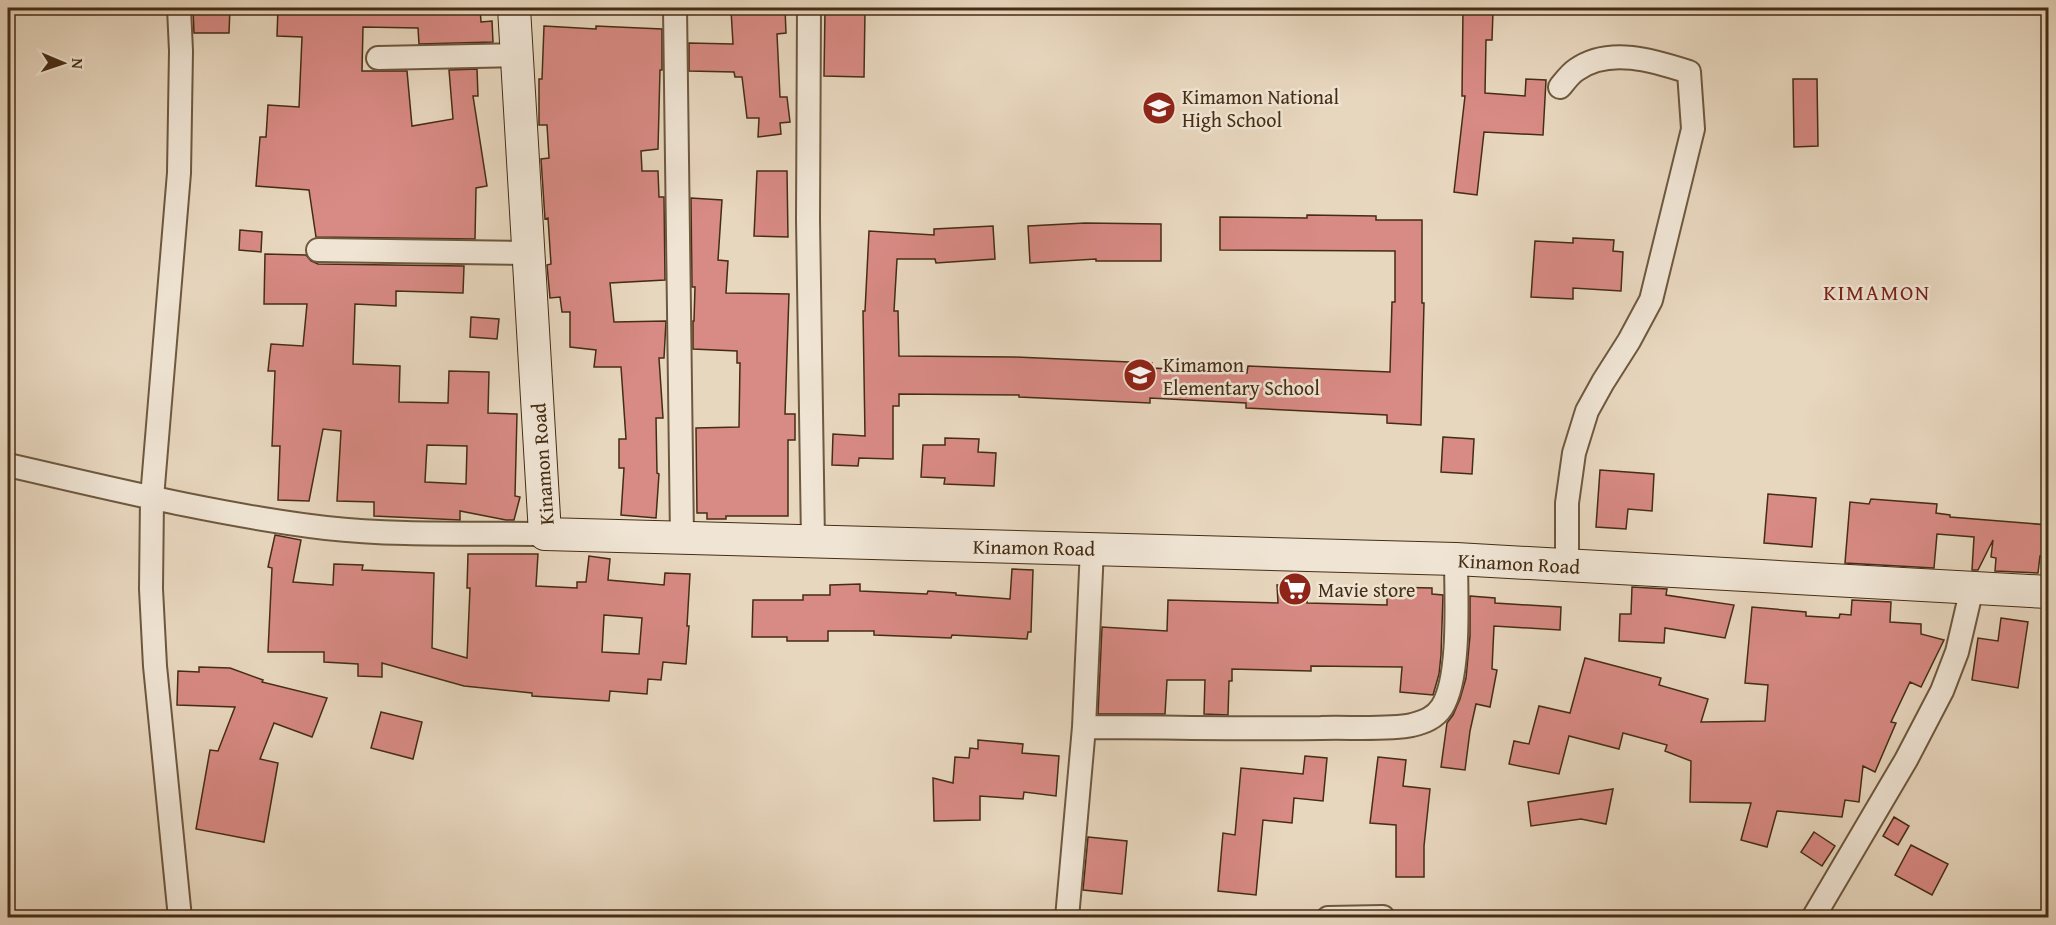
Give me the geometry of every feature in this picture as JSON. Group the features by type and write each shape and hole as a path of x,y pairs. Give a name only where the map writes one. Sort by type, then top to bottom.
{"street":[{"path":"179,8 181,51 179,172 152,498 152,589 155,666 180,918"},
{"name":"Kinamon Road","path":"514,8 545,534 1456,559 2049,592"},
{"path":"675,8 682,538"},
{"path":"809,8 808,219 813,541"},
{"path":"378,58 517,55"},
{"path":"1560,87 1576,70 1605,58 1633,57 1657,62 1689,72 1693,121 1680,188 1651,300 1587,411 1574,453 1567,503 1567,565"},
{"path":"318,250 530,253"},
{"path":"8,465 216,511 326,528 376,532 545,534"},
{"path":"1067,918 1084,727 1092,548"},
{"path":"1084,727 1390,727 1409,726 1428,721 1442,707 1451,686 1455,662 1456,559"},
{"path":"1813,918 1906,760 1942,692 1957,652 1971,588"},
{"path":"1328,918 1383,916"}],"building":[{"path":"193,8 230,8 229,33 194,33"},
{"path":"278,8 480,8 481,22 492,21 493,42 419,44 418,28 363,27 362,71 407,71 412,126 453,119 449,70 477,69 478,96 473,96 487,186 476,188 475,239 316,237 309,190 256,186 260,137 266,137 268,105 299,107 302,37 277,36"},
{"path":"785,8 786,33 777,34 780,97 787,97 790,122 780,123 781,134 758,137 759,118 747,118 742,77 735,77 734,72 689,71 689,43 733,44 731,10"},
{"path":"1463,8 1485,8 1485,11 1493,11 1492,40 1486,40 1485,93 1525,96 1526,79 1546,80 1543,135 1484,132 1477,195 1454,192 1465,96 1462,96"},
{"path":"825,10 865,11 864,77 824,76"},
{"path":"544,26 662,29 658,149 641,151 642,171 658,171 659,197 664,197 665,280 610,283 614,322 666,321 664,358 659,358 663,418 656,418 657,473 659,474 656,518 621,515 624,468 619,468 619,439 626,439 621,367 594,367 596,350 570,347 570,312 562,312 560,297 550,298 547,265 551,264 541,159 549,158 547,125 539,125 539,79 542,79"},
{"path":"1793,79 1817,79 1818,146 1794,147"},
{"path":"757,171 787,171 788,237 754,236"},
{"path":"691,198 722,200 718,260 728,261 726,293 789,294 785,414 795,414 795,440 788,440 788,516 726,516 726,519 707,519 707,513 697,513 696,428 739,427 740,363 737,363 737,351 693,349 695,287 692,287"},
{"path":"1307,215 1376,216 1376,220 1422,220 1422,303 1424,303 1421,425 1387,423 1387,415 1246,408 1246,403 1150,398 1150,403 1019,397 1019,395 899,394 899,406 893,406 893,459 859,458 858,466 832,465 833,434 865,436 863,311 865,311 869,231 934,235 934,229 993,226 995,259 936,263 935,259 897,259 894,311 898,311 899,356 1014,357 1152,363 1152,368 1247,373 1248,366 1390,372 1392,302 1395,302 1395,251 1220,250 1220,217 1307,218"},
{"path":"1085,223 1161,224 1161,261 1096,261 1096,259 1030,263 1028,226"},
{"path":"240,230 262,232 261,252 239,250"},
{"path":"1573,238 1614,240 1613,251 1623,252 1621,291 1573,288 1573,299 1531,297 1535,241 1573,243"},
{"path":"265,254 306,255 318,264 464,266 463,293 396,291 396,306 355,304 353,364 400,366 399,402 448,403 449,371 489,372 488,413 517,414 515,496 520,497 514,520 460,511 460,520 374,516 374,502 337,501 341,431 323,429 309,501 278,500 280,446 272,446 275,371 268,371 271,344 303,346 307,304 264,304","holes":["427,445 467,446 466,484 425,482"]},
{"path":"471,317 499,319 497,339 470,337"},
{"path":"1443,437 1474,439 1472,474 1441,472"},
{"path":"945,438 979,439 978,452 996,453 994,486 944,484 945,478 921,477 923,445 945,445"},
{"path":"1600,470 1654,474 1652,511 1628,509 1626,529 1596,527"},
{"path":"1768,494 1816,498 1812,547 1764,543"},
{"path":"1871,499 1937,504 1936,513 1950,515 1950,517 2049,525 2049,557 2040,556 2038,573 1995,571 1996,558 1991,557 1993,540 1978,570 1972,570 1974,537 1937,534 1934,568 1845,563 1850,502 1869,504"},
{"path":"275,535 301,540 293,582 333,585 334,564 363,565 362,570 434,573 432,648 467,658 470,588 467,588 468,554 538,554 536,586 577,588 577,582 586,582 589,556 610,559 608,580 664,585 665,573 690,574 686,664 663,662 661,680 648,679 647,694 610,691 609,701 532,696 532,693 464,686 382,663 382,677 358,676 358,664 324,662 324,652 268,652 272,568 268,567","holes":["604,615 642,618 639,654 602,652"]},
{"path":"1012,569 1033,570 1031,632 1028,632 1027,639 952,635 951,638 874,635 874,631 828,631 828,641 787,641 787,637 752,637 753,600 803,600 803,595 830,595 830,585 860,584 860,591 927,594 928,591 1010,599"},
{"path":"1307,584 1307,603 1387,605 1387,587 1432,588 1432,594 1443,595 1441,655 1433,695 1400,692 1402,667 1311,666 1311,671 1232,669 1232,681 1229,681 1228,715 1204,714 1205,680 1167,680 1165,714 1098,714 1102,627 1167,631 1168,600 1278,603 1277,585"},
{"path":"1632,587 1667,589 1666,595 1734,605 1725,638 1665,628 1664,643 1619,641 1620,614 1631,614"},
{"path":"1470,596 1495,598 1495,603 1561,607 1560,630 1494,626 1492,669 1497,670 1490,707 1476,704 1465,770 1441,767 1447,723 1460,699 1466,678 1470,636"},
{"path":"1852,600 1891,602 1890,622 1921,624 1921,634 1944,640 1921,687 1910,682 1891,722 1896,723 1875,772 1863,766 1859,802 1845,800 1842,817 1777,811 1767,847 1741,840 1751,803 1690,802 1691,761 1665,751 1667,745 1623,733 1619,749 1569,736 1559,774 1509,764 1514,741 1529,744 1539,706 1570,713 1585,658 1661,678 1659,685 1708,699 1701,722 1765,721 1768,685 1745,683 1752,607 1806,612 1806,616 1839,618 1840,614 1851,615"},
{"path":"2001,618 2028,622 2018,688 1972,680 1978,638 1998,641"},
{"path":"199,667 230,668 263,680 262,682 327,698 312,737 274,723 260,759 278,763 264,842 196,829 210,750 218,751 235,707 177,705 178,671 199,672"},
{"path":"381,712 422,722 413,759 371,748"},
{"path":"978,740 1023,744 1022,753 1059,756 1056,796 1024,792 1023,799 980,796 980,820 934,821 933,778 953,783 955,757 969,758 970,748 978,749"},
{"path":"1305,756 1327,758 1323,801 1294,798 1292,823 1263,820 1256,895 1218,891 1223,833 1235,835 1241,768 1303,774"},
{"path":"1378,757 1406,760 1403,786 1430,789 1424,846 1424,877 1396,877 1396,825 1370,823"},
{"path":"1613,789 1606,824 1581,819 1531,826 1528,802"},
{"path":"1894,817 1909,826 1898,845 1883,836"},
{"path":"1814,832 1835,846 1822,866 1801,852"},
{"path":"1088,837 1127,841 1122,894 1083,890"},
{"path":"1911,845 1948,864 1932,895 1895,875"}],"place":[{"name":"Kimamon National High School","path":"1159,108"},
{"name":"Kimamon Elementary School","path":"1140,375"},
{"name":"Mavie store","path":"1295,589"}],"district":[{"name":"KIMAMON","path":"1877,292"}]}
